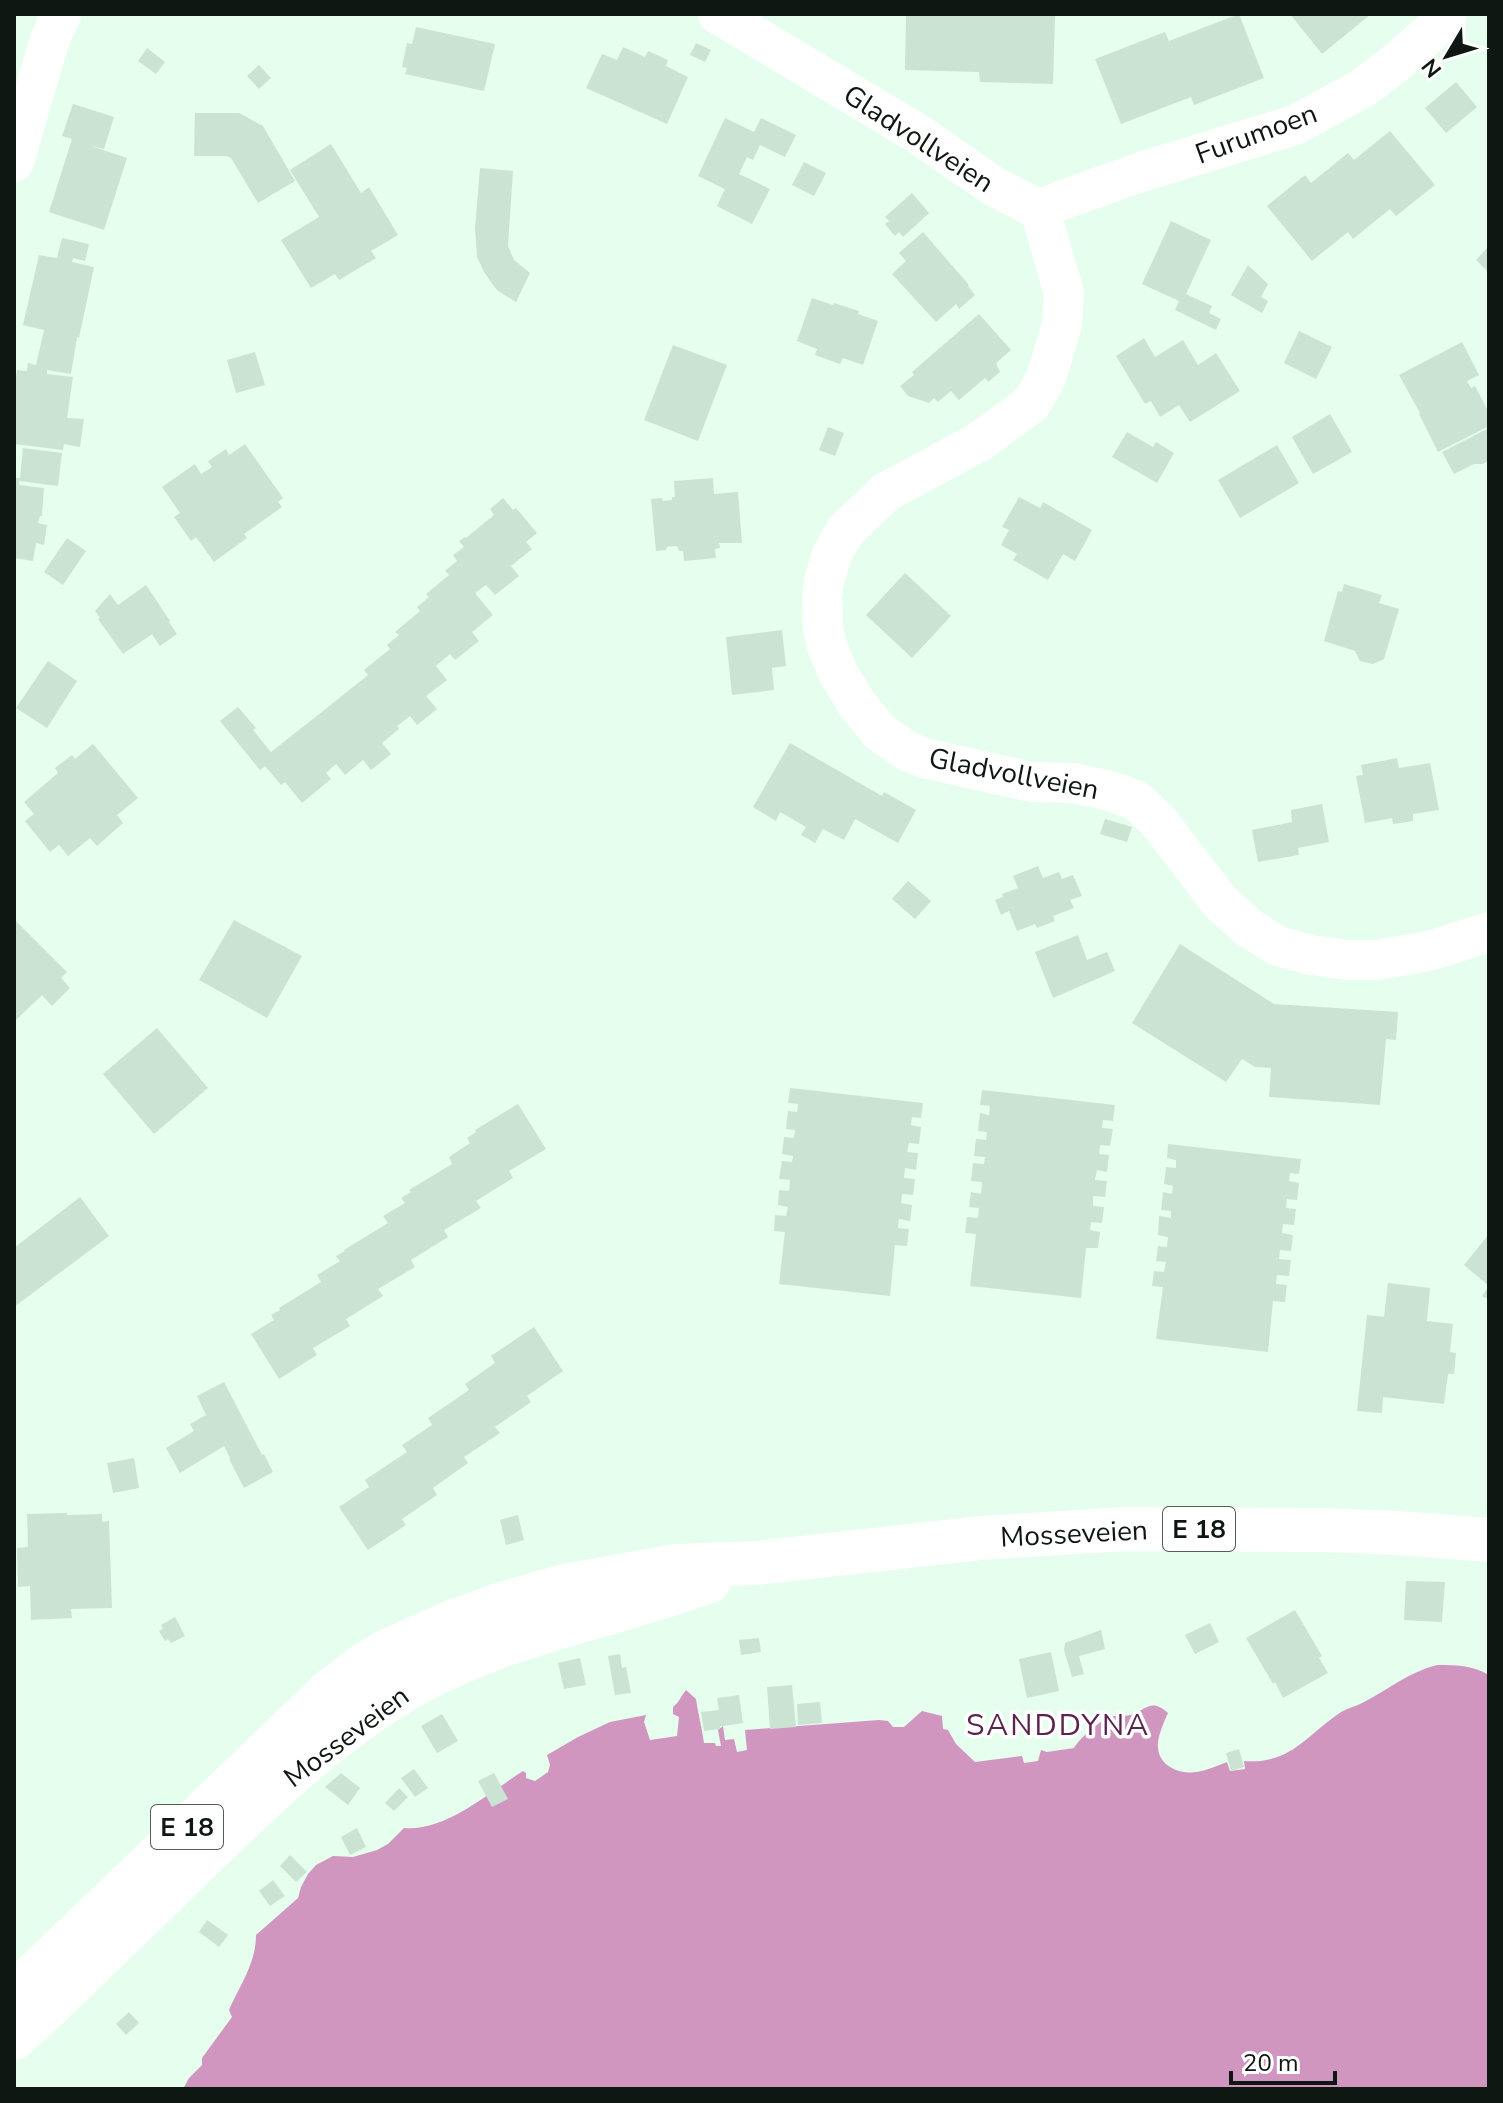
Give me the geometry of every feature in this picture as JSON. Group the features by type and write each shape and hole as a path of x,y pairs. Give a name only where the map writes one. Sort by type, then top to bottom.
{"highway":[{"name":"Mosseveien","path":"14,1994 298,1719 342,1681 387,1651 454,1621 505,1603 565,1586 676,1566 756,1563 981,1538 1125,1529 1324,1530 1489,1540"},
{"name":"Mosseveien","path":"14,2038 293,1772 385,1702 463,1660 514,1640 644,1604 756,1563"}],"street":[{"path":"14,162 49,42 61,14"},
{"name":"Gladvollveien","path":"718,14 915,132 995,187 1040,210 1064,293 1062,324 1046,378 1031,404 979,442 886,492 845,531 832,554 822,597 827,646 838,673 857,704 880,732 907,751 924,758 1031,782 1073,783 1111,791 1137,801 1158,821 1221,903 1249,928 1278,946 1311,955 1377,960 1429,951 1489,932"},
{"name":"Furumoen","path":"1040,210 1141,172 1295,125 1363,88 1397,62 1447,14"}],"shaded area":[{"path":"1437,1665 1470,1667 1489,1675 1489,2089 183,2089 232,2017 229,2010 250,1964 256,1935 298,1898 308,1874 316,1865 333,1856 353,1857 377,1850 404,1828 420,1828 451,1817 523,1771 526,1778 535,1781 548,1772 550,1765 547,1755 610,1722 646,1715 644,1722 650,1740 677,1736 679,1717 673,1714 673,1707 686,1690 696,1699 704,1743 721,1746 718,1730 723,1726 725,1740 734,1739 737,1752 747,1750 745,1730 879,1720 888,1721 893,1727 904,1727 922,1711 942,1716 943,1729 948,1730 956,1744 975,1762 1022,1756 1024,1763 1038,1761 1041,1750 1074,1748 1109,1717 1130,1715 1146,1707 1158,1706 1168,1713 1158,1750 1164,1762 1175,1770 1197,1772 1227,1762 1230,1771 1245,1769 1244,1761 1260,1761 1286,1753 1341,1712 1408,1676"}],"building":[{"path":"906,14 1055,15 1053,84 980,82 979,72 905,70"},
{"path":"1239,14 1264,78 1194,105 1191,97 1121,124 1095,59 1165,32 1169,41"},
{"path":"1290,14 1371,14 1322,54"},
{"path":"416,27 495,44 484,91 405,74 407,68 402,67 407,43 412,44"},
{"path":"696,43 711,50 705,62 690,55"},
{"path":"623,47 645,57 648,51 668,60 666,66 688,77 667,124 586,88 602,54 617,60"},
{"path":"147,48 165,62 156,74 138,61"},
{"path":"259,65 271,78 259,89 247,76"},
{"path":"1456,82 1477,107 1446,133 1425,108"},
{"path":"73,104 114,117 104,149 91,146 127,158 104,230 49,212 72,139 62,136"},
{"path":"195,113 239,113 263,126 295,181 258,203 231,158 194,156"},
{"path":"725,118 754,132 761,118 796,135 785,157 760,145 753,160 747,157 739,174 770,189 752,224 717,206 725,189 698,176"},
{"path":"1390,131 1435,185 1396,216 1390,209 1353,239 1348,232 1312,261 1267,206 1305,175 1311,183 1348,153 1354,160"},
{"path":"331,144 361,193 369,187 398,235 371,251 376,258 339,280 335,274 311,288 281,240 319,217 290,170"},
{"path":"804,162 826,173 814,196 792,185"},
{"path":"480,168 513,171 508,246 514,260 530,273 516,302 498,291 477,257 475,228"},
{"path":"912,193 929,213 903,237 899,232 895,236 885,224 889,221 885,217"},
{"path":"1171,221 1211,240 1186,294 1212,306 1209,313 1221,319 1216,330 1175,310 1179,301 1142,284"},
{"path":"923,232 975,295 959,309 956,304 936,322 892,274 906,261 899,253"},
{"path":"62,238 89,244 85,261 73,258 72,262 94,267 71,374 47,370 47,374 73,377 67,418 84,419 80,447 64,444 63,450 14,444 17,370 27,371 28,363 36,365 44,330 23,325 39,255 57,258"},
{"path":"1489,246 1489,273 1476,260"},
{"path":"1248,265 1268,284 1261,297 1268,301 1262,313 1231,295"},
{"path":"812,298 859,311 858,314 878,321 863,365 843,358 840,364 815,355 817,349 797,341"},
{"path":"979,314 1011,350 996,363 1000,372 988,382 985,378 959,400 951,391 938,402 934,398 929,403 908,396 900,386 914,375 912,372"},
{"path":"1299,331 1332,347 1316,379 1284,363"},
{"path":"1144,338 1155,357 1183,340 1198,365 1216,353 1240,391 1190,422 1179,405 1160,417 1151,401 1145,404 1116,356"},
{"path":"1462,342 1479,375 1467,381 1471,388 1475,386 1489,413 1489,426 1438,452 1399,375"},
{"path":"673,345 727,365 698,441 644,420"},
{"path":"255,352 265,385 236,393 227,360"},
{"path":"1330,414 1352,452 1313,474 1292,437"},
{"path":"828,427 844,433 835,456 819,450"},
{"path":"1487,429 1489,461 1474,464 1454,474 1442,452"},
{"path":"1127,432 1153,447 1156,442 1174,453 1157,483 1112,457"},
{"path":"245,444 283,498 278,502 282,507 244,534 247,538 214,562 196,537 191,541 174,517 180,513 162,487 195,464 201,474 212,467 208,461 226,449 229,455"},
{"path":"1277,445 1299,483 1240,518 1218,480"},
{"path":"23,448 62,453 58,486 19,481 19,485 44,488 42,516 38,523 47,525 44,545 36,543 33,561 14,558 14,478 20,478"},
{"path":"713,478 714,494 738,492 742,543 719,543 720,548 715,549 716,558 684,561 683,551 679,551 677,546 656,551 651,499 672,500 675,497 674,481"},
{"path":"1019,497 1040,508 1043,502 1092,530 1075,561 1063,554 1048,580 1013,560 1017,554 1001,545 1009,530 1002,527"},
{"path":"503,498 537,533 526,542 532,549 511,566 519,576 495,595 486,585 475,593 493,615 472,632 479,641 455,660 450,654 436,666 447,680 426,696 437,709 417,725 410,716 397,726 399,729 382,743 391,754 371,770 363,760 345,775 336,764 326,773 331,779 302,803 285,782 281,785 265,766 260,770 220,721 238,707 271,752 318,715 368,675 364,670 390,649 387,645 399,635 395,632 420,611 417,607 429,597 426,594 449,575 445,571 457,561 453,555 464,547 459,541 494,515 490,509"},
{"path":"67,538 86,551 63,585 44,572"},
{"path":"905,573 951,616 912,658 866,615"},
{"path":"1344,584 1382,595 1379,603 1399,609 1384,659 1373,664 1360,661 1355,651 1324,641 1338,591 1342,592"},
{"path":"146,585 177,634 160,646 152,634 123,654 95,611 110,594 118,605"},
{"path":"782,630 786,666 772,668 774,690 732,695 726,637"},
{"path":"48,661 77,681 47,728 16,708"},
{"path":"790,743 882,796 884,792 916,810 898,843 855,819 844,840 823,829 815,843 801,835 806,827 780,812 776,821 753,807"},
{"path":"93,744 138,798 117,815 123,823 97,846 90,838 68,856 59,845 50,852 25,821 34,814 24,802 58,773 55,768 72,755 75,759"},
{"path":"1397,758 1399,768 1430,763 1439,810 1413,814 1413,821 1393,824 1392,818 1365,823 1356,776 1363,775 1361,765"},
{"path":"1322,804 1329,842 1298,848 1299,855 1258,862 1252,830 1292,822 1291,810"},
{"path":"1105,819 1132,827 1127,842 1100,834"},
{"path":"1038,866 1043,878 1059,872 1062,879 1073,875 1082,896 1070,900 1074,908 1053,916 1055,921 1017,931 1009,911 1001,915 995,900 1018,888 1013,876"},
{"path":"908,881 931,901 915,919 892,899"},
{"path":"14,919 67,972 61,978 70,988 52,1006 42,995 14,1022"},
{"path":"234,920 302,956 267,1018 199,980"},
{"path":"1078,935 1087,960 1107,952 1115,971 1053,998 1035,952"},
{"path":"1180,944 1274,1004 1398,1012 1396,1040 1386,1039 1380,1105 1269,1097 1271,1068 1255,1067 1242,1059 1226,1082 1132,1023"},
{"path":"157,1028 208,1088 154,1134 103,1074"},
{"path":"790,1088 923,1103 921,1118 912,1117 911,1125 921,1127 919,1144 909,1143 907,1152 918,1153 916,1170 905,1168 904,1178 915,1179 913,1195 902,1194 901,1203 912,1205 910,1221 899,1219 898,1228 909,1229 907,1246 895,1245 890,1296 779,1284 785,1232 774,1231 775,1215 786,1216 788,1207 778,1205 779,1190 789,1191 790,1180 779,1179 782,1161 792,1162 793,1156 782,1154 784,1137 794,1138 795,1130 786,1129 788,1111 797,1112 798,1104 788,1103"},
{"path":"982,1090 1115,1105 1113,1121 1103,1120 1102,1128 1113,1129 1110,1146 1100,1145 1099,1154 1109,1155 1107,1172 1097,1170 1095,1180 1107,1181 1105,1197 1093,1196 1093,1206 1104,1207 1102,1223 1091,1222 1090,1230 1100,1232 1098,1248 1086,1248 1081,1298 970,1286 976,1234 965,1233 967,1217 978,1218 979,1208 969,1207 971,1192 981,1194 982,1182 971,1181 973,1163 984,1164 985,1157 974,1156 976,1139 986,1140 987,1132 978,1131 980,1113 989,1115 990,1106 980,1105"},
{"path":"518,1104 546,1149 509,1171 513,1178 476,1201 481,1208 444,1230 448,1237 411,1260 415,1267 378,1289 383,1296 346,1319 350,1326 313,1348 317,1355 279,1379 251,1334 274,1320 271,1315 279,1308 321,1282 317,1275 340,1261 336,1256 388,1223 383,1216 405,1203 401,1198 411,1192 409,1190 452,1164 449,1157 470,1143 467,1138 475,1130"},
{"path":"1168,1144 1301,1159 1299,1174 1290,1173 1289,1181 1299,1183 1297,1200 1287,1199 1286,1208 1296,1209 1294,1225 1283,1224 1282,1233 1293,1235 1291,1251 1280,1250 1279,1259 1291,1260 1289,1276 1277,1275 1276,1284 1287,1285 1285,1302 1273,1301 1268,1352 1156,1339 1163,1287 1152,1286 1154,1271 1164,1272 1166,1262 1156,1261 1158,1246 1167,1247 1168,1237 1158,1235 1159,1216 1171,1218 1171,1211 1161,1210 1163,1192 1172,1194 1173,1186 1164,1184 1166,1167 1176,1168 1176,1160 1167,1158"},
{"path":"80,1197 109,1236 14,1307 14,1248"},
{"path":"1489,1234 1489,1286 1464,1265"},
{"path":"1388,1283 1430,1288 1427,1321 1453,1324 1450,1352 1456,1353 1454,1374 1448,1374 1444,1404 1383,1397 1382,1413 1357,1411 1367,1315 1384,1317"},
{"path":"1489,1286 1489,1300 1482,1296"},
{"path":"534,1327 563,1371 527,1396 531,1402 495,1427 500,1433 464,1457 468,1463 433,1488 437,1495 402,1519 406,1525 368,1550 339,1507 369,1487 365,1480 407,1452 402,1445 432,1425 428,1418 469,1390 465,1384 495,1363 491,1356"},
{"path":"224,1382 273,1472 244,1488 224,1446 180,1473 166,1448 194,1431 190,1424 206,1415 197,1396"},
{"path":"134,1458 139,1488 113,1493 107,1463"},
{"path":"27,1514 102,1514 102,1522 109,1521 112,1608 71,1609 72,1618 31,1620 30,1586 18,1587 17,1548 28,1547"},
{"path":"518,1515 524,1540 506,1545 500,1520"},
{"path":"1406,1581 1445,1582 1442,1622 1404,1620"},
{"path":"1295,1610 1322,1656 1319,1658 1328,1673 1283,1698 1246,1638"},
{"path":"175,1617 185,1636 171,1643 168,1639 165,1641 159,1631 163,1629 161,1625"},
{"path":"1210,1623 1219,1642 1195,1654 1185,1635"},
{"path":"1101,1630 1105,1649 1079,1656 1084,1674 1072,1677 1065,1643"},
{"path":"759,1638 761,1652 741,1655 739,1640"},
{"path":"1051,1652 1059,1691 1027,1698 1019,1659"},
{"path":"620,1654 631,1693 615,1695 608,1656"},
{"path":"580,1658 586,1685 564,1689 558,1663"},
{"path":"792,1685 796,1727 770,1729 767,1687"},
{"path":"739,1695 743,1723 704,1731 701,1712 719,1710 717,1698"},
{"path":"820,1702 822,1723 798,1725 797,1704"},
{"path":"442,1714 458,1741 437,1753 421,1726"},
{"path":"1239,1749 1244,1767 1231,1771 1226,1753"},
{"path":"414,1769 428,1788 415,1797 401,1778"},
{"path":"341,1773 360,1788 348,1805 325,1787"},
{"path":"494,1773 508,1799 492,1807 478,1781"},
{"path":"399,1788 408,1797 394,1811 385,1803"},
{"path":"357,1828 366,1847 350,1855 341,1837"},
{"path":"290,1855 307,1872 296,1882 280,1866"},
{"path":"273,1880 285,1896 270,1906 259,1891"},
{"path":"207,1920 228,1935 219,1947 199,1932"},
{"path":"129,2012 139,2023 126,2035 116,2024"}],"district":[{"name":"SANDDYNA","path":"1058,1725"}]}
